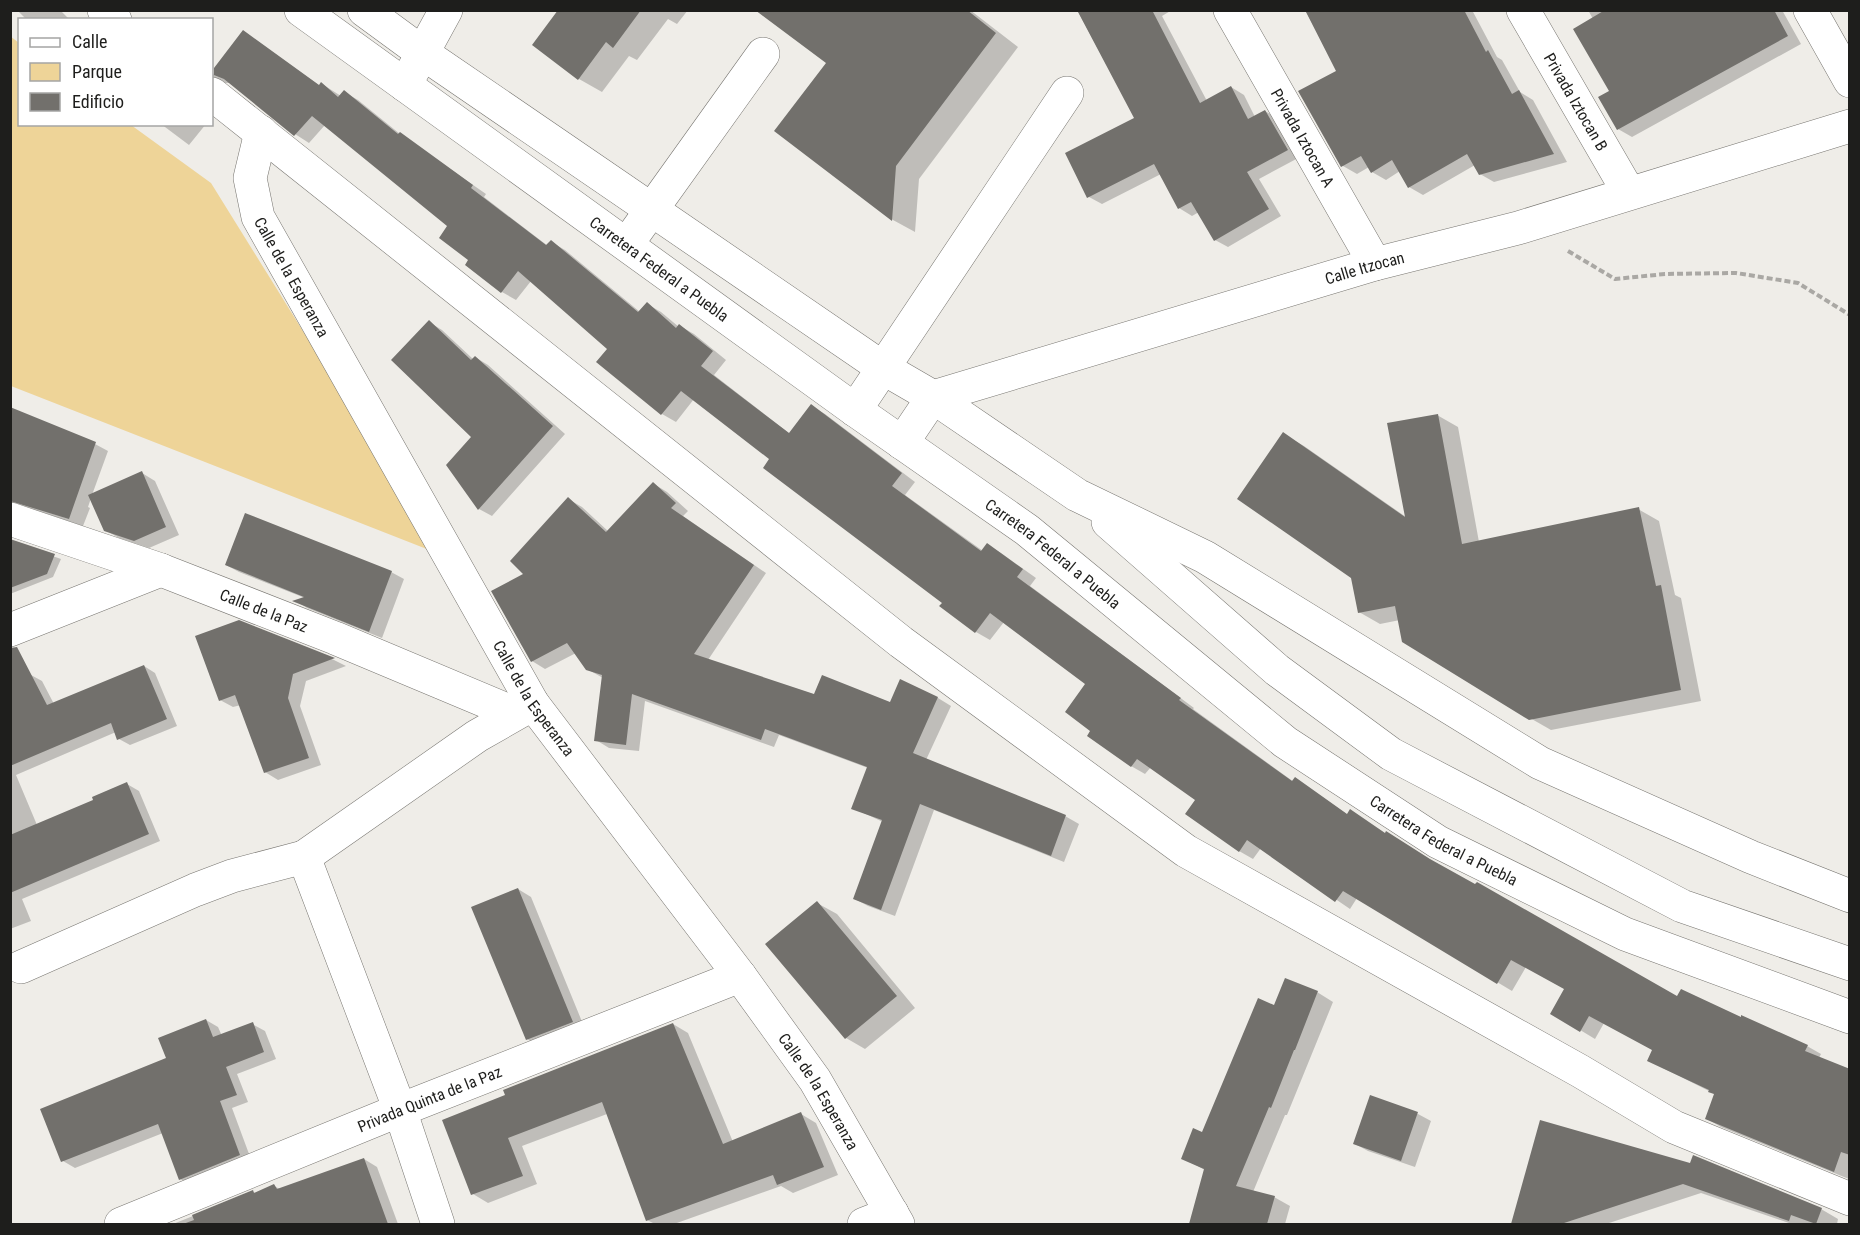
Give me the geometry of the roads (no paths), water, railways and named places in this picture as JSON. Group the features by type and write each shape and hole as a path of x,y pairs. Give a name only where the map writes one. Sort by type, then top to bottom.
{"street":[{"name":"Carretera Federal a Puebla","path":"301,10 855,410 1027,530 1285,742 1438,842 1625,934 1850,1017"},
{"path":"364,10 423,54 883,368 933,397 1077,495 1278,670 1391,754 1682,906 1850,964"},
{"path":"405,85 446,10"},
{"name":"Privada Iztocan A","path":"1230,10 1375,264"},
{"name":"Privada Iztocan B","path":"1523,10 1629,193"},
{"path":"1810,10 1850,81"},
{"path":"627,244 763,54"},
{"path":"855,410 1066,93"},
{"path":"213,95 902,642 1186,851 1521,1038 1674,1127 1850,1199"},
{"name":"Calle Itzocan","path":"933,397 1375,264 1518,228 1850,126"},
{"name":"Calle de la Esperanza","path":"261,132 250,178 258,217 524,708 740,976 815,1080 885,1221"},
{"path":"902,443 933,397"},
{"path":"1077,495 1205,557 1539,763 1751,857 1850,896"},
{"name":"Calle de la Paz","path":"10,519 161,570 334,638 524,708"},
{"path":"10,630 161,570"},
{"path":"21,967 195,890 232,876 304,857 477,736 524,708"},
{"path":"304,857 400,1110 438,1224"},
{"name":"Privada Quinta de la Paz","path":"121,1224 400,1110 740,976"}]}
